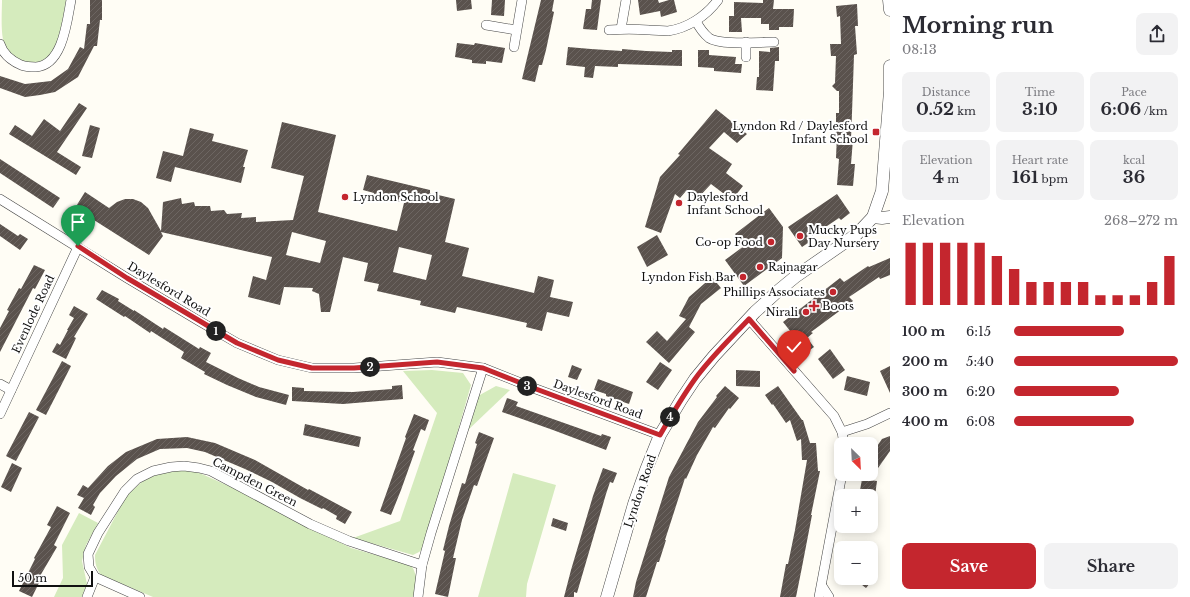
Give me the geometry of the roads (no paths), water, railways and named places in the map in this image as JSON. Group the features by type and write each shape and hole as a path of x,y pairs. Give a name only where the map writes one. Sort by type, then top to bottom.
{"street":[{"path":"0,44 2,49 13,62 26,67 41,66 51,60 58,51 65,29 71,0"},
{"path":"514,47 522,0"},
{"path":"621,29 626,0"},
{"path":"608,30 621,29 667,31 696,21 707,13 718,0"},
{"path":"890,0 890,10"},
{"path":"696,21 702,31 710,39 728,43 774,42"},
{"path":"486,25 516,30"},
{"path":"746,42 746,57"},
{"name":"Lyndon Road","path":"607,597 634,504 660,435 695,378 749,319 778,291 795,277 857,234 873,217 882,191 890,91 890,66"},
{"name":"Daylesford Road","path":"0,199 78,246 127,278 237,343 278,360 312,368 354,368 437,362 483,368 660,435"},
{"path":"873,217 890,217"},
{"name":"Evenlode Road","path":"0,414 78,246"},
{"path":"749,319 834,416 843,437"},
{"path":"418,597 422,564 483,368"},
{"path":"0,384 11,390"},
{"path":"842,432 867,424 890,413"},
{"name":"Campden Green","path":"95,577 89,567 88,554 98,533 125,491 137,480 153,471 171,466 199,468 211,471 310,524 342,538 422,564"},
{"path":"820,597 841,481"},
{"path":"87,597 95,577 140,597"},
{"path":"822,586 829,597"}],"place":[{"name":"Lyndon Rd / Daylesford Infant School","path":"876,132"},
{"name":"Lyndon School","path":"345,197"},
{"name":"Daylesford Infant School","path":"679,203"},
{"name":"Mucky Pups Day Nursery","path":"800,236"},
{"name":"Co-op Food","path":"771,242"},
{"name":"Rajnagar","path":"760,267"},
{"name":"Lyndon Fish Bar","path":"743,277"},
{"name":"Phillips Associates","path":"833,292"},
{"name":"Boots","path":"814,306"},
{"name":"Nirali","path":"806,312"}]}
